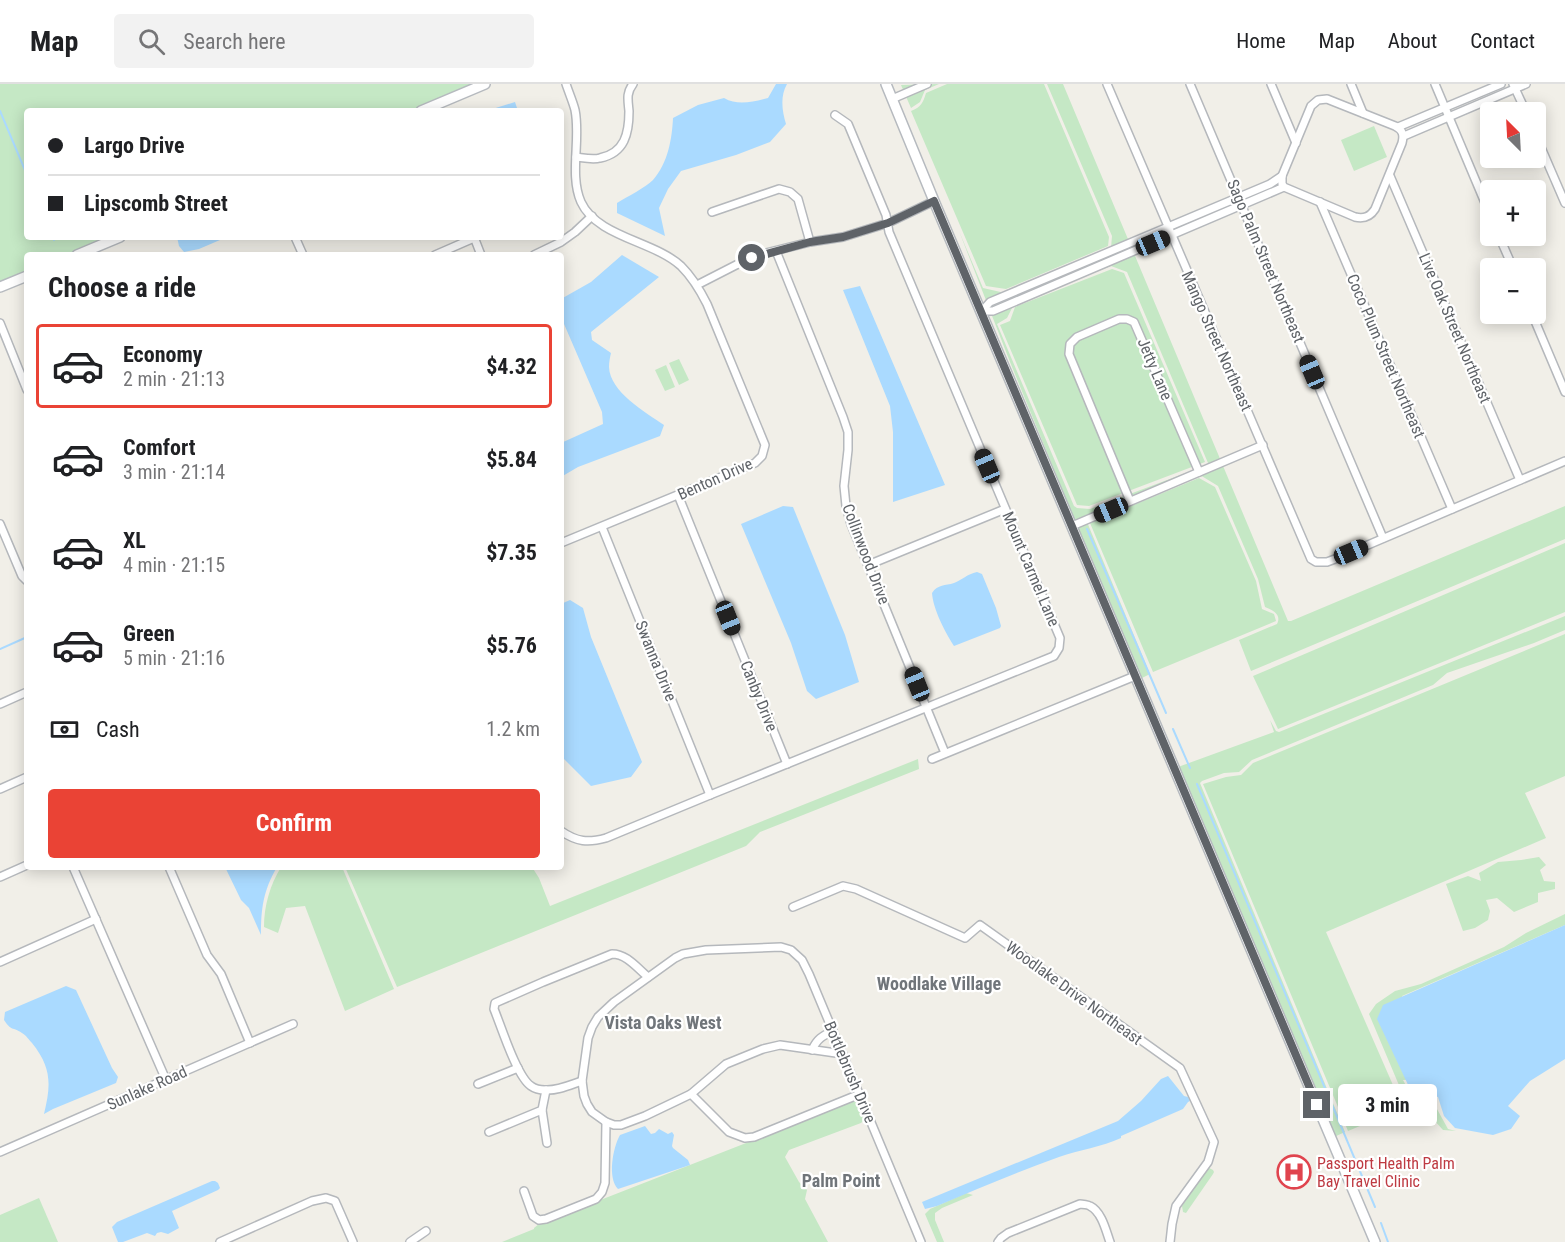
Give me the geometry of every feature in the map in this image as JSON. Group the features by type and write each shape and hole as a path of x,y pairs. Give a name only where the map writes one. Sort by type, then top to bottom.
{"street":[{"path":"428,108 486,84"},
{"path":"566,84 575,111 577,189 582,204 606,227 680,265 697,285 738,264 776,251 810,242 843,237 888,223 934,201"},
{"path":"576,157 600,159 616,151 627,138 628,91 633,84"},
{"path":"886,84 1375,1242"},
{"path":"892,99 927,84"},
{"name":"Mango Street Northeast","path":"1107,84 1311,559 1316,562 1327,562 1383,538"},
{"name":"Sago Palm Street Northeast","path":"1190,84 1383,538"},
{"path":"1271,84 1296,143"},
{"path":"1351,84 1363,113"},
{"path":"1435,84 1480,191"},
{"path":"1398,127 1501,84"},
{"path":"982,311 993,311 1284,187 1355,217 1366,218 1376,209 1404,136 1514,86 1526,84"},
{"path":"1514,86 1521,102"},
{"path":"1284,187 1282,176 1311,106 1318,100 1328,99 1398,127 1404,136"},
{"name":"Mount Carmel Lane","path":"564,833 574,839 593,842 606,838 1054,656 1059,648 1060,638 889,232 886,214 848,124 835,115"},
{"path":"1546,159 1565,203"},
{"path":"982,311 990,302 1270,184 1282,176"},
{"name":"Live Oak Street Northeast","path":"1390,176 1520,480"},
{"path":"712,212 779,189 790,192 798,199 810,242"},
{"name":"Coco Plum Street Northeast","path":"1320,202 1452,509"},
{"path":"564,240 592,216"},
{"path":"84,252 113,240"},
{"path":"442,252 469,240"},
{"path":"540,252 564,240"},
{"name":"Collinwood Drive","path":"776,251 848,432 844,486 851,524 945,753"},
{"path":"1093,259 1097,267"},
{"path":"0,287 24,277"},
{"name":"Benton Drive","path":"564,542 755,463 762,456 765,445 697,285"},
{"path":"1030,285 1034,293"},
{"name":"Jetty Lane","path":"1130,501 1069,354 1072,341 1119,319 1127,319 1138,327 1199,472"},
{"path":"0,323 24,383"},
{"path":"1536,324 1565,392"},
{"path":"1072,526 1263,445"},
{"path":"1383,538 1565,461"},
{"name":"Canby Drive","path":"678,495 787,764"},
{"path":"868,565 1005,509"},
{"path":"0,524 24,576"},
{"name":"Swanna Drive","path":"602,527 710,795"},
{"path":"932,759 1135,676"},
{"path":"0,704 24,693"},
{"path":"0,789 24,778"},
{"path":"0,877 24,866"},
{"path":"74,870 166,1080"},
{"path":"170,870 207,955 221,974 250,1043"},
{"name":"Woodlake Drive Northeast","path":"793,907 843,886 856,888 965,938 980,925 1179,1068 1214,1142 1208,1162 1176,1206 1170,1242"},
{"path":"0,962 96,920"},
{"name":"Bottlebrush Drive","path":"582,1081 588,1039 598,1017 614,1002 675,958 683,954 706,950 781,947 791,950 802,960 809,974 921,1242"},
{"path":"648,977 626,958 612,954 498,1000 494,1009 518,1068 530,1086 546,1090 582,1081 584,1096 592,1112 606,1122 621,1125 691,1094 726,1064 749,1054 780,1046 843,1054"},
{"name":"Sunlake Road","path":"0,1152 293,1024"},
{"path":"812,1050 821,1036 833,1031"},
{"path":"478,1084 518,1068"},
{"path":"546,1090 542,1110 547,1143"},
{"path":"691,1094 729,1132 746,1138 754,1137 860,1094"},
{"path":"489,1132 542,1110"},
{"path":"524,1191 533,1216 539,1220 596,1199 605,1183 606,1122"},
{"path":"220,1242 312,1201 326,1198 335,1201 353,1242"},
{"path":"998,1242 1008,1233 1080,1204 1090,1205 1097,1213 1104,1224 1110,1242"},
{"path":"410,1242 426,1231"}],"green space":[{"path":"0,84 485,84 428,108 24,108 24,240 113,240 84,252 24,252 24,276 0,287"},
{"path":"939,84 925,90 920,102 911,108 901,85"},
{"path":"947,84 1044,84 1109,237 1108,246 1006,289 986,286 911,111 921,104 926,93"},
{"path":"1047,84 1063,84 1288,621 1565,506 1565,539 1251,671 1239,640 1277,624 1278,618 1276,613 1265,607 1258,579 1218,486 1200,475 1087,522 1150,674 1140,679 959,231 983,288 1005,293 1111,248 1112,236","holes":["1111,266 1127,272 1208,463 1090,509 1077,508 1074,506 997,324 1007,318 1014,304"]},
{"path":"1374,126 1387,157 1354,171 1341,140"},
{"path":"1112,269 1124,273 1205,462 1089,506 1077,505 1000,325 1010,321 1015,307"},
{"path":"679,359 689,380 679,385 669,363"},
{"path":"666,365 675,387 665,391 655,370"},
{"path":"1199,478 1215,487 1256,581 1262,609 1274,614 1276,621 1153,672 1090,523"},
{"path":"1565,543 1565,612 1278,729 1253,676"},
{"path":"1565,616 1565,630 1447,673 1433,685 1252,760 1239,772 1224,773 1200,783 1345,1132 1334,1137 1178,767 1274,732 1270,720 1279,732"},
{"path":"1565,634 1565,776 1525,793 1546,838 1326,932 1403,1108 1348,1131 1203,784 1241,775 1253,763"},
{"path":"918,759 919,769 760,832 746,846 397,987 346,870 534,870 550,906"},
{"path":"1539,857 1546,865 1540,870 1544,881 1555,882 1555,889 1538,893 1538,902 1514,912 1497,898 1486,900 1490,911 1488,920 1475,928 1463,931 1446,884 1468,876 1481,881 1479,873 1498,862"},
{"path":"280,870 343,870 394,989 345,1011 305,906 286,908 278,933 264,927 268,896"},
{"path":"1565,914 1565,925 1402,996 1422,1079 1403,1080 1411,1095 1432,1100 1448,1129 1456,1131 1443,1130 1423,1108 1401,1090 1369,1014 1376,1004 1395,991 1421,984 1504,947 1526,933"},
{"path":"856,1100 866,1118 861,1123 789,1150 785,1157 799,1182 807,1190 805,1199 828,1242 502,1242 534,1229 539,1224"},
{"path":"1209,1168 1213,1170 1213,1174 1186,1213 1183,1212 1182,1206"},
{"path":"966,1193 973,1195 935,1213 935,1220 944,1242 937,1242 925,1214 930,1209"},
{"path":"39,1198 58,1242 0,1242 0,1215"}],"water":[{"path":"776,84 787,84 782,104 786,124 770,142 736,155 681,171 668,189 659,208 665,236 617,213 617,203 646,186 658,173 668,150 673,118 698,105 724,98 740,103 768,98"},
{"path":"515,102 517,108 496,108"},
{"path":"178,240 220,240 199,249 184,252"},
{"path":"622,255 659,277 591,332 592,340 611,353 609,367 615,385 639,408 664,425 660,436 578,467 564,475 564,442 603,424 602,412 564,324 564,297 591,282"},
{"path":"860,286 945,485 893,502 893,432 890,406 843,290"},
{"path":"783,506 793,507 845,635 859,682 816,699 807,691 791,643 741,524"},
{"path":"977,572 982,574 1001,626 954,646 937,613 932,593 939,587"},
{"path":"570,600 583,608 591,637 642,762 631,777 591,786 564,759 564,603"},
{"path":"226,870 276,870 264,900 261,935 249,908 241,900"},
{"path":"1565,925 1565,1059 1530,1081 1508,1106 1520,1116 1511,1129 1493,1135 1455,1128 1444,1116 1438,1097 1410,1089 1377,1019 1383,1005"},
{"path":"66,986 76,990 118,1077 116,1083 44,1114 49,1085 43,1061 26,1036 7,1024 4,1020 5,1012"},
{"path":"1168,1076 1190,1101 1183,1109 1114,1141 1059,1157 925,1209 922,1202 1118,1121 1161,1079"},
{"path":"645,1126 651,1134 659,1129 668,1134 672,1132 674,1135 673,1148 688,1160 690,1165 618,1189 612,1170 617,1140 620,1135"},
{"path":"212,1181 218,1183 220,1188 218,1190 172,1211 179,1228 168,1234 161,1232 155,1236 147,1233 118,1242 112,1227 117,1222"}],"waterway":[{"path":"0,111 24,168"},
{"path":"1087,529 1166,713"},
{"path":"0,649 24,638"},
{"path":"1173,729 1190,768"},
{"path":"1197,784 1375,1207"},
{"path":"1381,1223 1388,1242"}],"place":[{"name":"Passport Health Palm Bay Travel Clinic","path":"1294,1172"}],"district":[{"name":"Woodlake Village","path":"939,983"},
{"name":"Vista Oaks West","path":"663,1022"},
{"name":"Palm Point","path":"841,1180"}],"route":[{"path":"752,258 810,242 843,237 888,223 934,201 1317,1105"}]}
